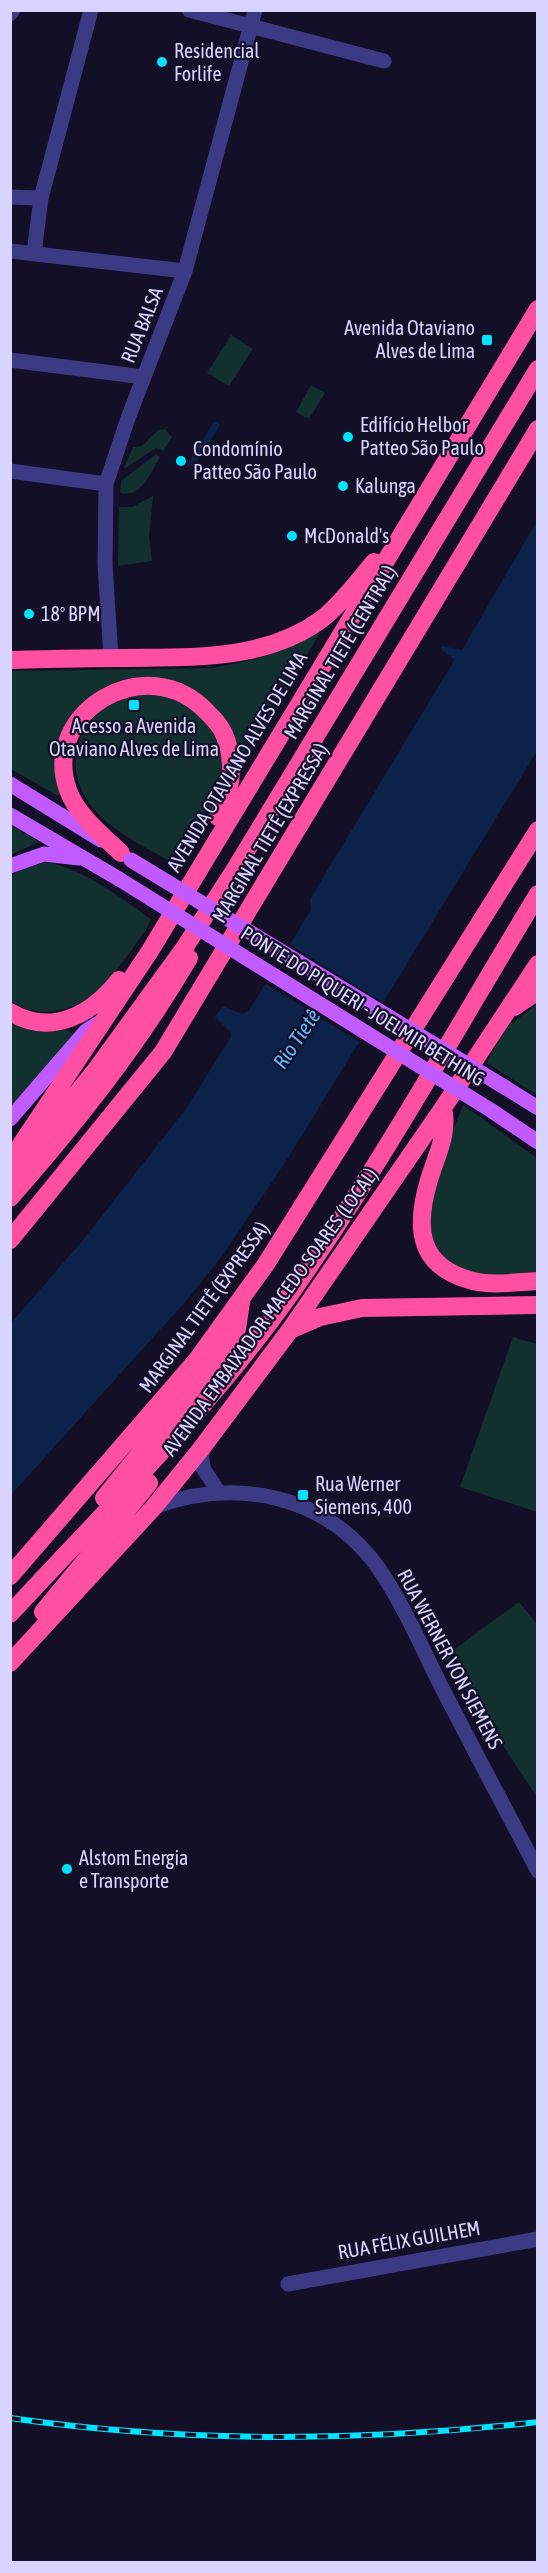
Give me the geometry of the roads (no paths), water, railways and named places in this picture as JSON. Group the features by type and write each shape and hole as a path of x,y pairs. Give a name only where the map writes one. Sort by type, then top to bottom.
{"highway":[{"name":"AVENIDA OTAVIANO ALVES DE LIMA","path":"10,1161 27,1140 101,1021 150,951 537,309"},
{"name":"MARGINAL TIETÊ (CENTRAL)","path":"237,866 537,369"},
{"name":"MARGINAL TIETÊ (EXPRESSA)","path":"10,1240 164,1052 537,429"},
{"path":"10,660 200,657 255,651 291,636 322,619 344,598 386,548 398,540"},
{"path":"126,856 93,826 69,792 64,777 65,758 73,730 89,709 103,698 144,685 166,687 186,693 220,726 232,761 228,798 213,825 214,842"},
{"name":"MARGINAL TIETÊ (EXPRESSA)","path":"10,1576 144,1424 196,1361 242,1299 363,1113 537,830"},
{"path":"10,1198 69,1130 149,1025 224,899 237,866"},
{"path":"10,1176 95,1071 184,947 237,866"},
{"path":"10,1662 40,1616 194,1426 220,1386 293,1290 418,1093 537,894"},
{"path":"10,1012 20,1018 38,1022 59,1023 79,1016 110,990 136,958 150,951"},
{"name":"AVENIDA EMBAIXADOR MACEDO SOARES (LOCAL)","path":"10,1662 154,1507 201,1449 290,1330 443,1108 537,964"},
{"path":"507,1011 537,991"},
{"path":"443,1108 444,1133 423,1204 421,1233 424,1246 442,1267 474,1282 537,1281"},
{"path":"10,1602 141,1455 218,1357 237,1329 242,1299"},
{"path":"290,1330 320,1317 362,1308 537,1305"},
{"path":"10,1614 220,1386"}],"main road":[{"name":"PONTE DO PIQUERI - JOELMIR BETHING","path":"10,784 537,1108"},
{"name":"PONTE DO PIQUERI - JOELMIR BETHING","path":"10,815 88,859 492,1111 537,1142"},
{"path":"10,866 44,854 88,859"},
{"name":"AVENIDA OTAVIANO ALVES DE LIMA","path":"10,1119 86,1031 101,1021"}],"street":[{"path":"33,254 40,198 91,10"},
{"path":"189,10 384,61"},
{"name":"RUA BALSA","path":"111,658 105,564 106,484 185,271 255,10"},
{"path":"10,197 40,198"},
{"path":"10,251 185,271"},
{"path":"10,360 144,377"},
{"path":"10,471 106,484"},
{"path":"201,1449 203,1468 218,1491"},
{"name":"RUA WERNER VON SIEMENS","path":"154,1507 218,1491 260,1494 307,1507 332,1522 362,1548 377,1567 407,1617 537,1871"},
{"name":"RUA FÉLIX GUILHEM","path":"288,2284 537,2239"}],"water":[{"path":"214,421 220,425 197,461 199,463 195,470 187,465"},
{"name":"Rio Tietê","path":"537,521 537,751 290,1155 223,1255 186,1301 11,1495 11,1323 83,1240 185,1110 231,1037 231,1033 215,1017 223,1006 242,1014 249,1010 311,910 310,899 452,664 454,659 440,649 442,646 462,650"}],"railway":[{"path":"10,2418 142,2432 274,2437 406,2433 538,2422"}],"place":[{"name":"Residencial Forlife","path":"162,62"},
{"name":"Avenida Otaviano Alves de Lima","path":"487,340"},
{"name":"Edifício Helbor Patteo São Paulo","path":"348,437"},
{"name":"Condomínio Patteo São Paulo","path":"181,461"},
{"name":"Kalunga","path":"343,486"},
{"name":"McDonald's","path":"292,536"},
{"name":"18º BPM","path":"29,614"},
{"name":"Acesso a Avenida Otaviano Alves de Lima","path":"134,705"},
{"name":"Rua Werner Siemens, 400","path":"303,1495"},
{"name":"Alstom Energia e Transporte","path":"67,1869"}]}
